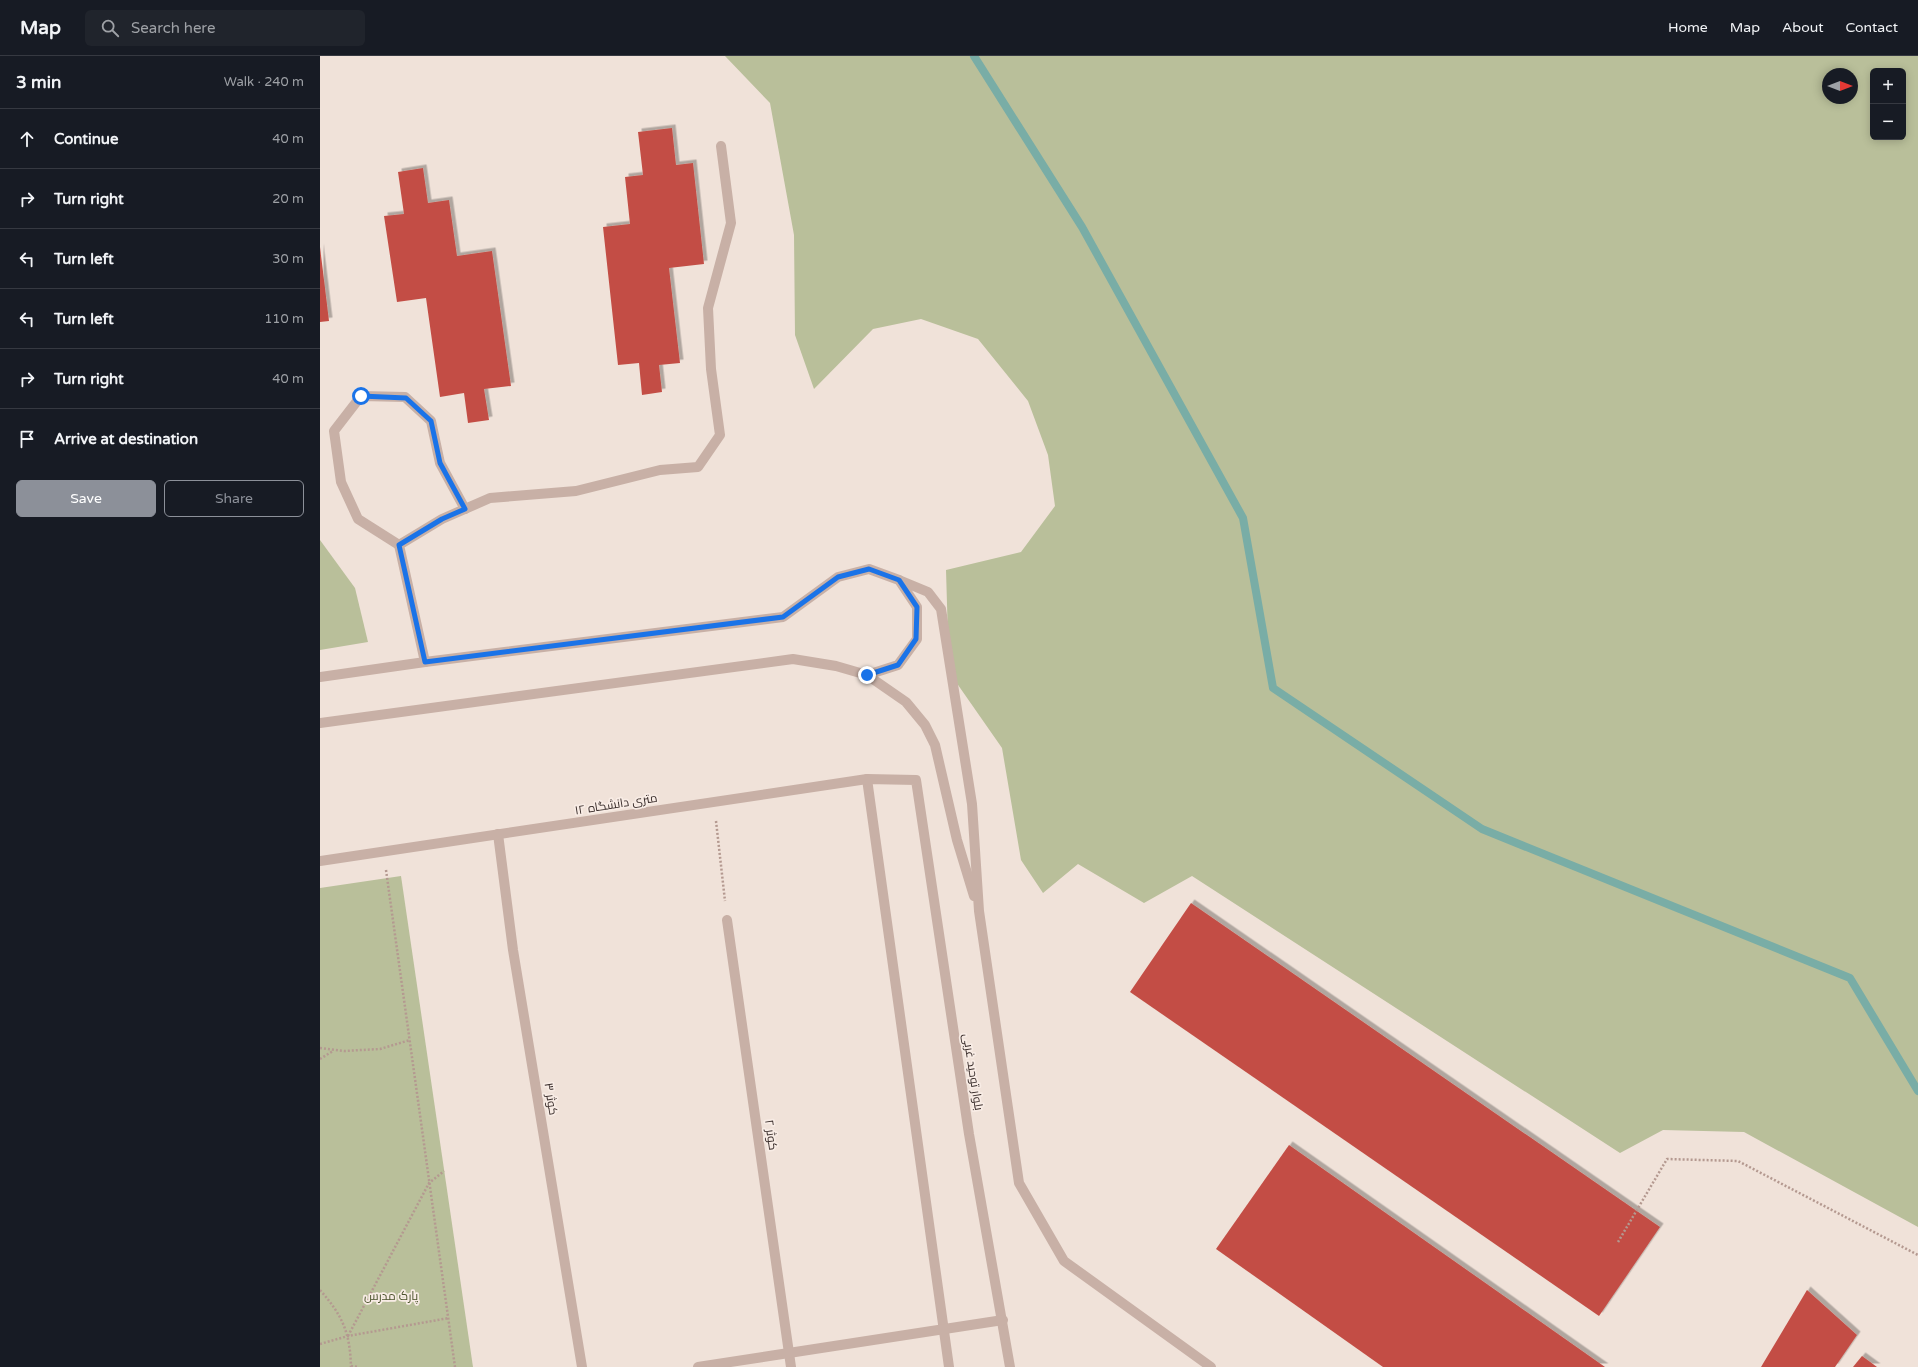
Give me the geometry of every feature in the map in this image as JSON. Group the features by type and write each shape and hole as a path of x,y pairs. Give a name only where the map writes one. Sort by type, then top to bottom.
{"street":[{"path":"399,545 442,519 490,498 576,490 660,470 698,467 720,434 711,368 708,308 731,223 721,146"},
{"path":"425,662 399,545 358,519 341,482 334,432 361,396 406,398 431,421 440,463 465,509"},
{"path":"320,677 425,662 783,617 838,577 869,569 928,592 941,609 972,804 979,911 1019,1183 1064,1261 1211,1367"},
{"path":"867,675 898,665 916,639 917,607 899,580"},
{"path":"320,723 793,659 836,666 867,675 906,702 925,725 935,744 957,840 979,911"},
{"path":"867,779 945,1329 949,1367"},
{"name":"۱۲ متری دانشگاه","path":"320,861 867,779 916,780"},
{"name":"بلوار توحید غربی","path":"916,780 969,1134 1003,1320 1010,1367"},
{"name":"کوثر ۳","path":"498,834 513,950 582,1367"},
{"name":"کوثر ۲","path":"727,920 791,1367"},
{"path":"698,1367 1003,1320"}],"path":[{"path":"713,802 727,920"},
{"path":"385,851 386,878 455,1367"},
{"path":"320,1048 334,1050 380,1049 410,1040"},
{"path":"320,1059 334,1050"},
{"path":"1618,1242 1667,1160 1738,1161 1918,1255"},
{"path":"348,1336 429,1183 444,1171"},
{"path":"320,1290 336,1308 348,1336 351,1367 358,1367"},
{"path":"320,1344 348,1336 448,1318"}],"green space":[{"path":"725,56 1918,56 1918,1227 1744,1132 1663,1130 1620,1153 1192,876 1144,903 1078,864 1043,893 1021,860 1002,748 949,672 946,570 1021,552 1055,506 1048,455 1028,401 978,339 921,319 873,329 814,389 795,335 794,235 770,103"},
{"path":"320,540 355,588 368,642 320,650"},
{"name":"پارک مدرس","path":"401,876 473,1367 320,1367 320,888"}],"building":[{"path":"672,128 676,165 693,163 704,264 669,268 680,363 659,365 662,392 642,395 639,363 618,365 603,227 630,224 625,177 643,175 638,132"},
{"path":"423,168 428,203 449,200 457,256 492,251 511,386 484,389 489,420 468,423 464,393 440,397 426,298 397,302 384,216 404,214 398,172"},
{"path":"320,247 329,321 320,322"},
{"path":"1191,903 1660,1227 1599,1316 1130,992"},
{"path":"1289,1145 1605,1367 1383,1367 1216,1249"},
{"path":"1807,1290 1857,1335 1835,1367 1761,1367"},
{"path":"1862,1356 1877,1367 1853,1367"}],"waterway":[{"path":"974,56 1082,227 1243,518 1273,688 1482,829 1850,978 1918,1091"}],"route":[{"path":"361,396 406,398 431,421 440,463 465,509 442,519 399,545 425,662 783,617 838,577 869,569 899,580 917,607 916,639 898,665 867,675"}]}
